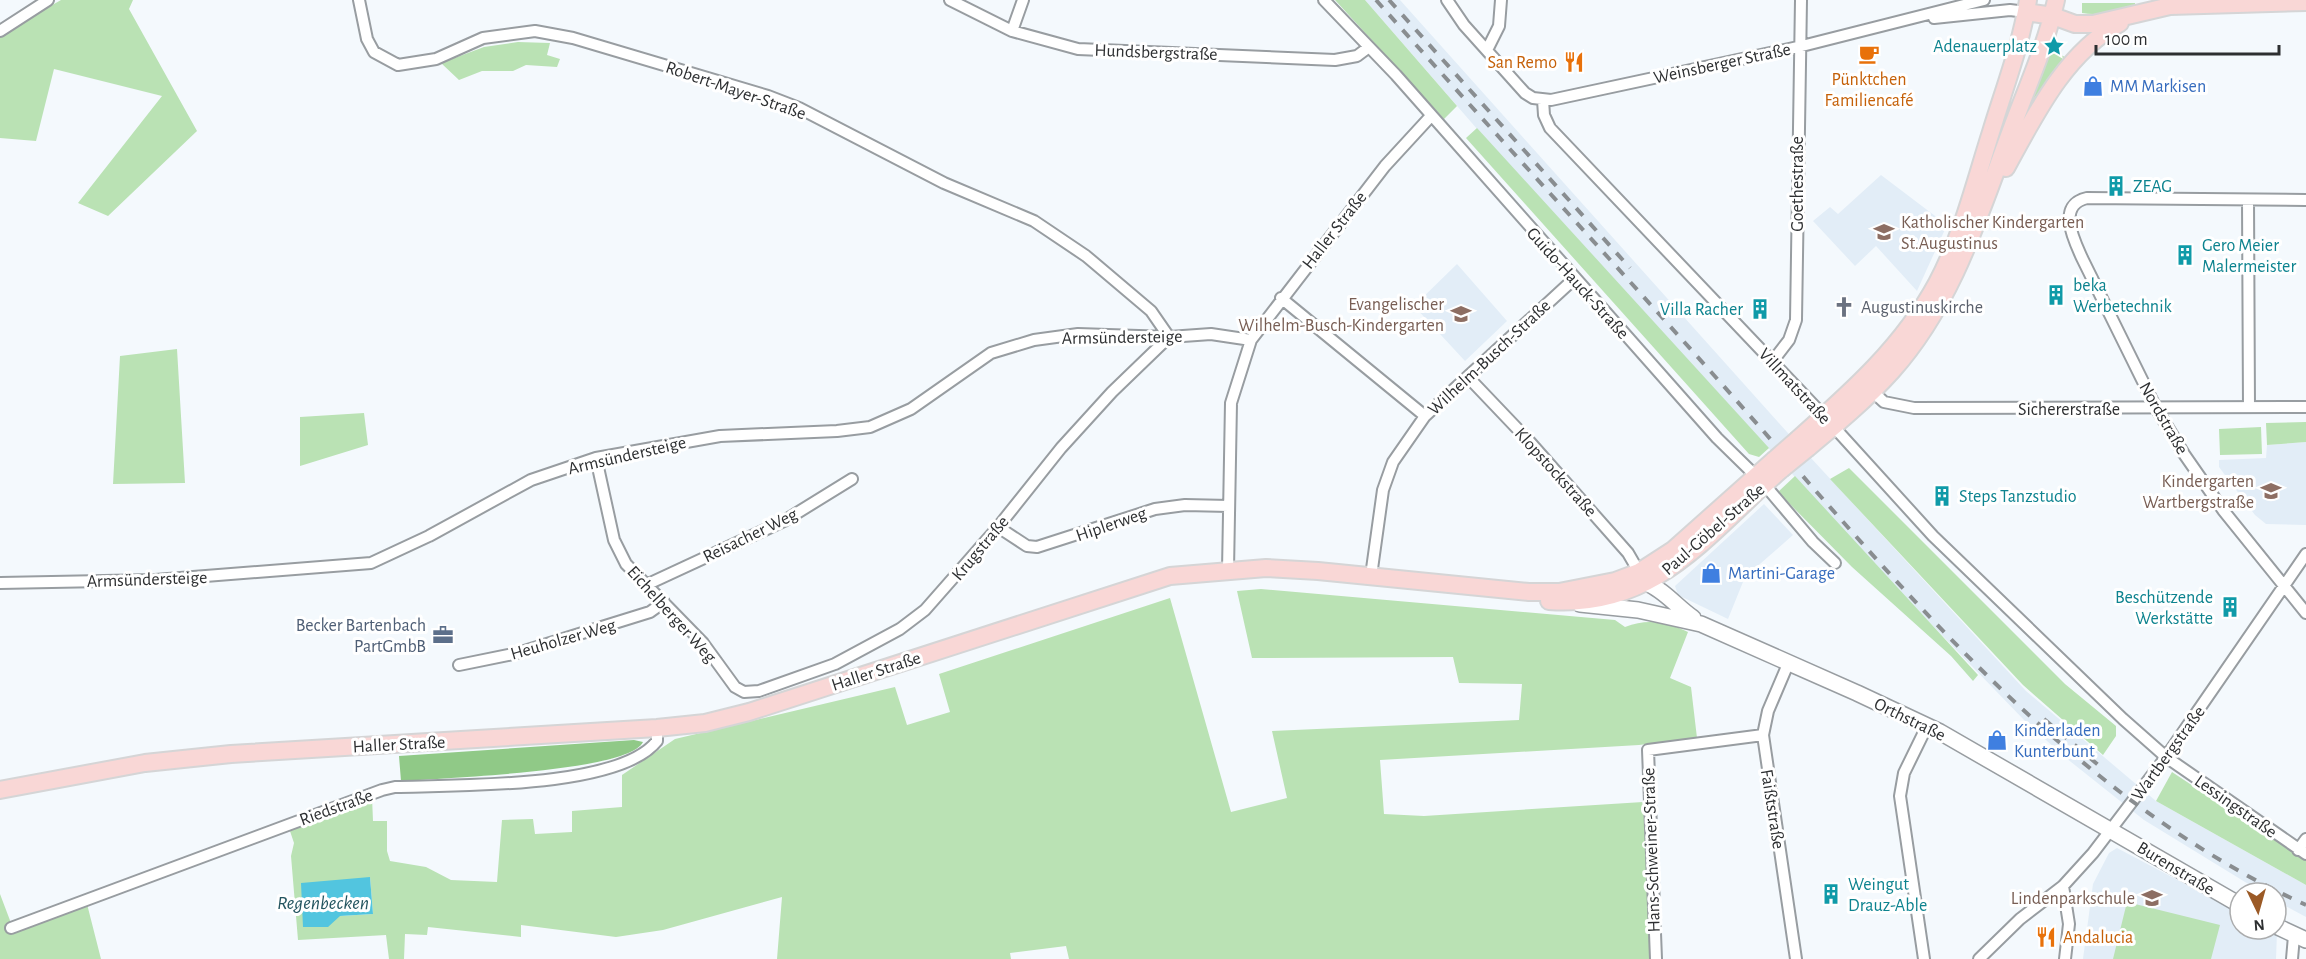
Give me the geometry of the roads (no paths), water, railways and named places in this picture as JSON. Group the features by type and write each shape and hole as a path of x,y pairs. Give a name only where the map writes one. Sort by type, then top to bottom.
{"main road":[{"name":"Weinsberger Straße","path":"2027,6 2054,8 2075,24 2093,24 2140,13 2196,4 2306,2"},
{"path":"1829,421 1886,357 1919,313 1937,283 1968,203 2027,6"},
{"path":"1829,421 1872,391 1892,371 1930,320 1948,288 1977,223 2054,8"},
{"path":"1977,223 2037,113 2062,74 2096,40 2140,13"},
{"name":"Paul-Göbel-Straße","path":"1228,570 1266,568 1371,576 1465,588 1530,600 1559,602 1591,601 1621,595 1829,421"},
{"name":"Haller Straße","path":"0,789 146,763 231,754 657,728 705,723 749,712 1170,576 1228,570"},
{"name":"Paul-Göbel-Straße","path":"1465,588 1559,592 1642,578"}],"street":[{"path":"0,31 48,0"},
{"name":"Robert-Mayer-Straße","path":"359,0 367,39 374,52 398,65 436,59 483,38 535,31 573,38 768,96 799,108 944,183 1034,221 1086,256 1151,311 1169,337"},
{"name":"Hundsbergstraße","path":"950,0 1012,31 1078,49 1335,60 1357,56 1369,47"},
{"path":"1012,31 1023,0"},
{"name":"Guido-Hauck-Straße","path":"1324,0 1431,116 1717,438 1760,480 1813,542 1835,563"},
{"path":"1447,0 1525,93 1543,100"},
{"path":"1487,50 1499,26 1501,0"},
{"name":"Goethestraße","path":"1773,362 1789,340 1796,320 1798,47 1801,0"},
{"name":"Weinsberger Straße","path":"1543,100 1798,47 1984,0"},
{"name":"Weinsberger Straße","path":"1901,22 2010,10 2027,6"},
{"name":"Villmatstraße","path":"1543,100 1544,115 1550,128 1829,421 1933,536 2114,711 2166,758"},
{"name":"Haller Straße","path":"1228,570 1231,403 1251,340 1281,298 1385,166 1431,116"},
{"name":"Nordstraße","path":"2248,200 2087,198 2079,201 2069,218 2073,239 2156,408 2223,510 2306,613"},
{"path":"2249,407 2248,200 2306,200"},
{"name":"Wilhelm-Busch-Straße","path":"1371,576 1383,490 1393,462 1425,416 1574,279"},
{"path":"1281,298 1425,416"},
{"name":"Armsündersteige","path":"0,583 155,580 371,563 429,536 531,480 596,458 720,436 837,431 870,427 911,409 991,353 1034,340 1078,334 1169,337 1211,334 1251,340"},
{"name":"Krugstraße","path":"744,692 759,691 835,664 900,630 925,610 998,527 1061,448 1112,392 1169,337"},
{"name":"Klopstockstraße","path":"1468,377 1529,441 1628,553 1642,578"},
{"name":"Sichererstraße","path":"1872,391 1884,402 1914,408 2306,406"},
{"name":"Eichelberger Weg","path":"596,458 614,540 626,564 703,643 732,683 744,692"},
{"name":"Reisacher Weg","path":"645,585 784,521 852,479"},
{"name":"Hiplerweg","path":"998,527 1027,546 1037,548 1155,509 1185,505 1229,506"},
{"name":"Wartbergstraße","path":"1979,959 2020,919 2063,886 2112,829 2166,758 2306,554"},
{"path":"1642,578 1646,600 1662,614"},
{"name":"Orthstraße","path":"1642,578 1656,586 1671,602 1701,624"},
{"name":"Heuholzer Weg","path":"459,665 518,653 650,612 664,602"},
{"name":"Orthstraße","path":"1559,602 1662,614 1701,624 1927,726 2112,829"},
{"name":"Faißtstraße","path":"1788,664 1768,711 1762,735 1796,959"},
{"path":"1924,959 1899,796 1904,773 1927,726"},
{"name":"Riedstraße","path":"11,928 382,790 395,787 566,778 600,771 645,753 657,741 657,728"},
{"name":"Hans-Schweiner-Straße","path":"1656,959 1648,750 1762,735"},
{"name":"Lessingstraße","path":"2166,758 2302,852"},
{"name":"Burenstraße","path":"2112,829 2228,898"},
{"path":"2302,852 2306,839"},
{"path":"2063,886 2069,924 2065,959"},
{"path":"2292,959 2300,938"}],"water":[{"name":"Regenbecken","path":"370,877 373,914 340,916 328,927 303,927 301,883"}],"railway":[{"path":"1376,0 1863,544 1996,684 2066,748 2141,807 2220,860 2306,905"},
{"path":"1389,0 1630,268"},
{"path":"2044,719 2103,769"}],"place":[{"name":"Adenauerplatz","path":"2054,46"},
{"name":"Pünktchen Familiencafé","path":"1869,54"},
{"name":"San Remo","path":"1574,62"},
{"name":"MM Markisen","path":"2093,86"},
{"name":"ZEAG","path":"2116,186"},
{"name":"Katholischer Kindergarten St.Augustinus","path":"1884,232"},
{"name":"Gero Meier Malermeister","path":"2185,255"},
{"name":"beka Werbetechnik","path":"2056,295"},
{"name":"Augustinuskirche","path":"1844,307"},
{"name":"Villa Racher","path":"1760,309"},
{"name":"Evangelischer Wilhelm-Busch-Kindergarten","path":"1461,314"},
{"name":"Kindergarten Wartbergstraße","path":"2271,491"},
{"name":"Steps Tanzstudio","path":"1942,496"},
{"name":"Martini-Garage","path":"1711,573"},
{"name":"Beschützende Werkstätte","path":"2230,607"},
{"name":"Becker Bartenbach PartGmbB","path":"443,635"},
{"name":"Kinderladen Kunterbunt","path":"1997,740"},
{"name":"Weingut Drauz-Able","path":"1831,894"},
{"name":"Lindenparkschule","path":"2152,898"},
{"name":"Andalucia","path":"2046,937"}]}
